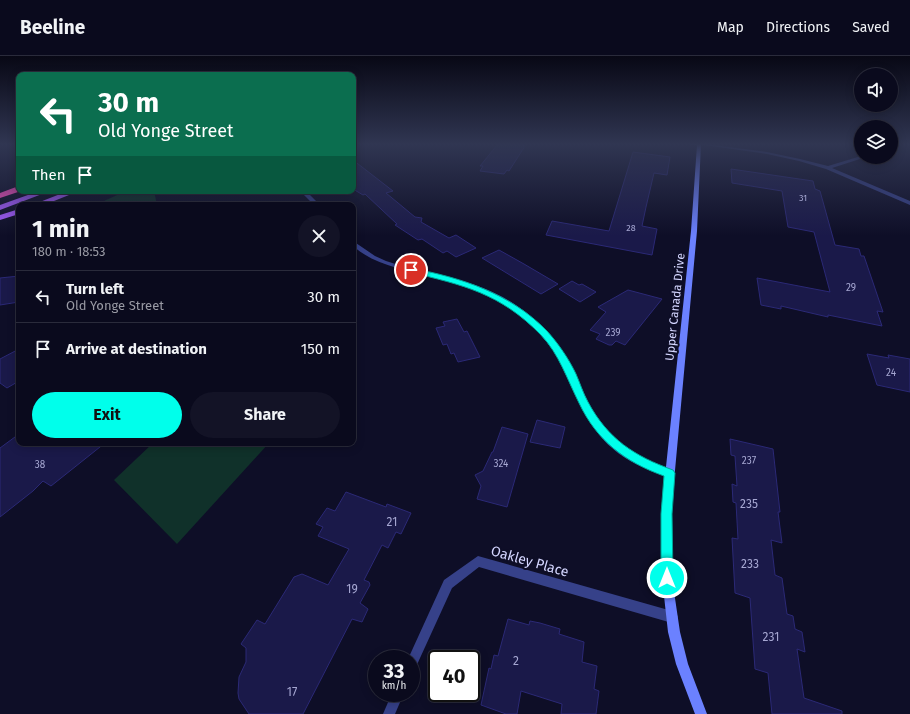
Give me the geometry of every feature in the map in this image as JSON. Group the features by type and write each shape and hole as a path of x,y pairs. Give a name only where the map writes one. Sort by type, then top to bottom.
{"highway":[{"path":"0,196 16,190"}],"main road":[{"path":"16,202 38,194"},
{"path":"44,202 67,194"},
{"path":"0,208 16,202"},
{"path":"0,218 16,212"}],"street":[{"name":"Upper Canada Drive","path":"697,175 694,231 666,514 667,578 672,617 682,664 701,714"},
{"path":"844,175 910,203"},
{"path":"307,194 314,202"},
{"path":"356,245 373,258 386,264 442,276 475,287 508,303 534,324 549,340 565,364 583,403 604,435 626,453 648,465 669,473"},
{"name":"Oakley Place","path":"418,650 448,584 478,561 672,617"},
{"path":"389,714 394,702"}],"green space":[{"path":"119,194 155,194 156,202 102,202"},
{"path":"150,446 266,446 177,544 114,480"}],"building":[{"path":"356,175 372,175 393,191 386,193 415,217 422,218 421,222 449,238 456,235 476,248 456,257 447,251 443,253 422,239 418,240 395,225 397,224 365,194 363,195 356,191"},
{"path":"626,175 654,175 642,226 657,229 652,255 546,235 552,221 609,231"},
{"path":"731,175 770,175 813,181 815,189 820,191 835,245 859,249 861,256 864,256 883,312 877,311 882,326 828,315 828,317 781,306 781,309 761,305 757,278 830,292 814,232 788,227 782,191 732,183"},
{"path":"499,250 558,284 541,294 482,258"},
{"path":"16,276 16,302 0,305 0,278"},
{"path":"572,281 579,285 582,284 596,292 580,302 559,289"},
{"path":"628,290 662,299 625,345 616,341 612,345 609,345 596,339 600,334 590,330 606,312 598,307"},
{"path":"457,319 464,332 467,331 480,357 458,362 454,353 451,354 447,344 443,345 436,328 445,326 443,322"},
{"path":"16,351 16,383 7,388 0,383 0,359"},
{"path":"867,354 889,358 888,355 910,359 910,392 877,385"},
{"path":"537,420 565,427 560,448 530,442"},
{"path":"502,427 528,434 507,507 477,499 481,486 475,475 483,471 493,452"},
{"path":"16,436 16,446 101,446 51,486 43,481 33,491 0,517 0,448"},
{"path":"730,439 773,449 782,543 771,540 775,575 782,578 787,614 793,616 795,629 802,632 805,652 797,649 804,698 842,711 842,714 772,714 768,673 755,669 750,598 735,593 732,538 738,539 736,503 733,502 732,484 737,486 735,456 731,455"},
{"path":"346,492 386,507 387,504 411,513 401,534 396,532 388,548 382,545 364,580 369,582 370,585 360,603 368,609 362,622 352,619 303,714 249,714 239,699 238,693 239,677 246,662 246,648 241,644 257,620 265,624 294,577 302,574 328,585 349,549 318,536 323,527 316,524 327,508 335,511"},
{"path":"508,619 529,625 530,621 560,629 559,634 584,642 582,662 597,666 594,689 599,691 596,714 561,714 562,704 521,691 517,714 506,714 481,705 489,668 491,669 494,655 498,656"}],"route":[{"path":"411,270 442,276 493,294 521,313 544,334 563,359 578,388 583,403 604,435 614,445 626,453 648,465 669,473 666,514 667,578"}]}
